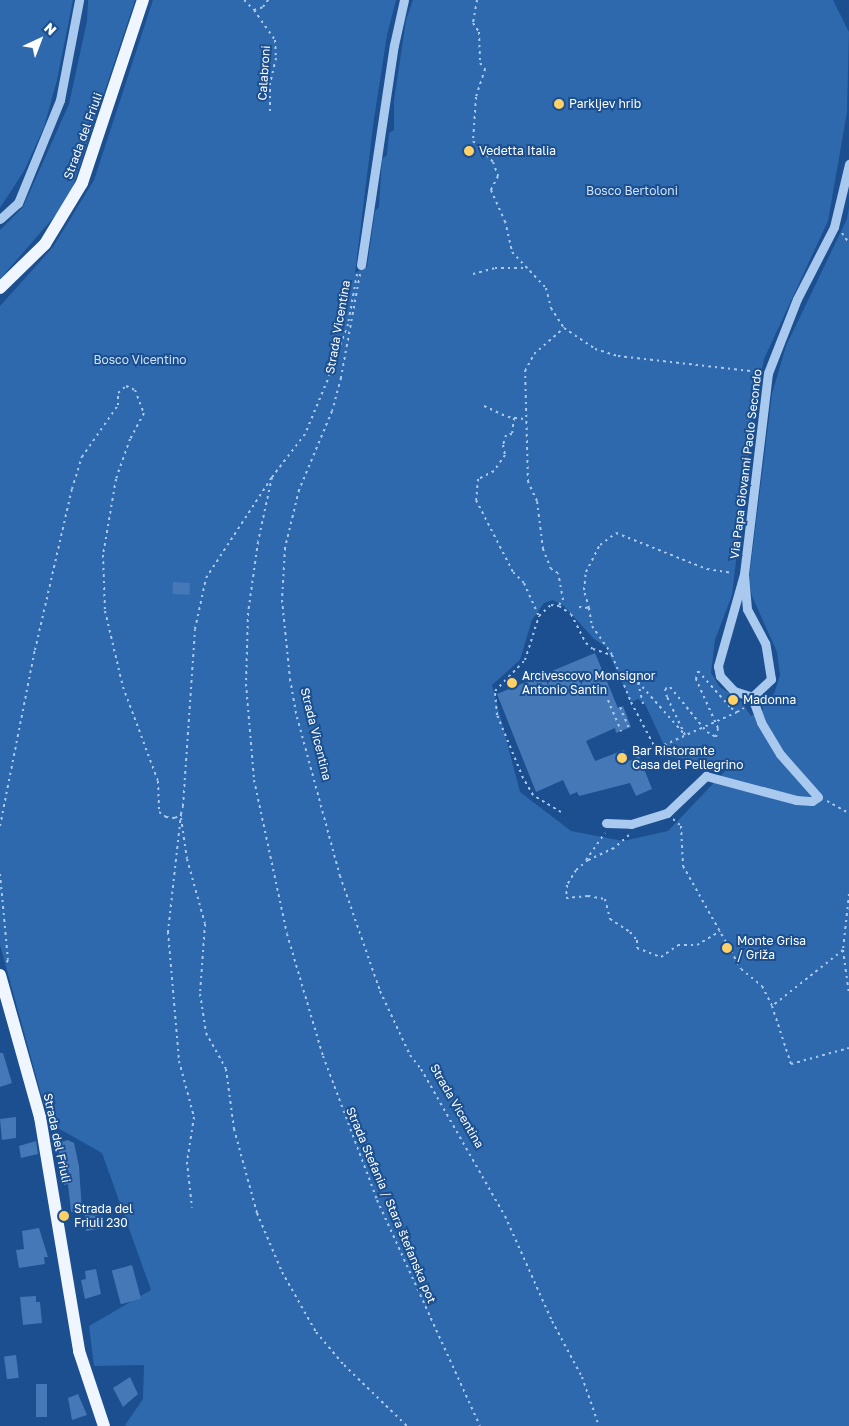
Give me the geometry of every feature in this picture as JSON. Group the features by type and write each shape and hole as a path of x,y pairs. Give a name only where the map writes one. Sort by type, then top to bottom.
{"main road":[{"name":"Strada del Friuli","path":"0,288 44,244 82,183 143,0"},
{"name":"Strada del Friuli","path":"2,971 40,1117 79,1351 104,1426"}],"street":[{"path":"0,219 18,203 60,100 79,0"},
{"name":"Strada Vicentina","path":"361,266 394,45 404,0"},
{"name":"Via Papa Giovanni Paolo Secondo","path":"744,574 747,609 765,643 772,668 768,686 752,697 734,691 720,676 718,666 744,574 768,373 798,299 834,227 849,164"},
{"path":"609,823 638,822 667,813 706,776 796,800 812,801 818,797 780,754 761,722 752,697"}],"path":[{"name":"Calabroni","path":"244,0 254,10 276,40 276,58 270,83 270,114"},
{"path":"254,10 264,7 268,0"},
{"path":"477,0 473,22 479,32 480,63 485,69 476,97 472,141 493,162 498,176 491,190 505,221 512,252 546,288 551,308 564,328 595,349 618,356 768,373"},
{"name":"Strada Stefania / Stara štefanska pot","path":"361,266 353,284 348,324 319,404 304,434 272,476 257,548 248,613 246,684 254,780 259,791 258,807 287,934 347,1124 412,1279 480,1426"},
{"name":"Strada Vicentina","path":"361,266 352,334 332,411 299,490 286,541 282,600 290,679 335,860 374,975 410,1056 421,1069 505,1216 552,1321 582,1377 599,1426"},
{"path":"473,274 495,268 526,268"},
{"path":"559,606 563,600 558,573 551,569 544,549 537,501 528,482 524,419 525,371 534,354 564,328"},
{"path":"0,826 35,650 72,489 82,457 118,405 118,393 126,386 135,390 144,413 130,439 116,479 103,555 105,611 123,687 158,781 159,812 166,817 175,818 181,814"},
{"path":"484,406 514,418 524,419"},
{"path":"514,418 512,434 506,435 503,445 505,455 494,471 478,479 476,500 513,572 524,583 539,616"},
{"path":"192,1208 187,1162 194,1117 179,1061 168,932 181,818 195,629 206,578 257,503 272,476"},
{"path":"662,759 631,702 612,655 592,626 584,590 586,572 600,545 616,533 707,569 744,574"},
{"path":"561,812 534,795 520,770 497,715 495,691 525,660 539,616 550,605 559,606 571,614 586,643 593,649 612,655"},
{"path":"579,606 589,608"},
{"path":"685,735 667,696 667,687 676,692 705,727 716,737 718,733 695,672 701,673 716,694 737,712"},
{"path":"643,704 638,682 685,735"},
{"path":"664,745 737,712 751,704 752,697"},
{"path":"608,700 621,731"},
{"path":"620,707 629,728"},
{"path":"818,797 849,813"},
{"path":"667,813 681,826 683,866 741,969 762,986 772,1006 784,1052 791,1064 849,1048"},
{"path":"181,818 187,858 206,924 200,994 206,1033 226,1068 234,1129 257,1213 282,1272 316,1332 344,1366 407,1426"},
{"path":"585,862 614,848 628,838 638,822"},
{"path":"609,823 585,862 567,885 566,898 588,896 605,899 610,919 630,932 637,940 636,948 661,957 678,945 697,945 720,931"},
{"path":"0,874 8,960 2,971"},
{"path":"849,894 843,950 849,994"},
{"path":"772,1006 843,950"}],"green space":[{"path":"0,0 73,0 57,80 44,127 24,171 0,208"},
{"path":"88,0 135,0 68,201 0,279 0,230 23,207 69,104 87,21"},
{"path":"153,0 396,0 387,35 374,119 355,273 367,267 375,211 379,207 382,159 387,155 389,133 394,130 394,100 406,20 413,0 833,0 849,32 847,112 828,221 764,359 753,419 732,595 715,640 711,673 720,687 741,701 751,716 763,710 762,702 774,694 780,675 777,652 752,596 749,579 772,394 786,346 847,219 849,207 849,1426 125,1425 143,1399 144,1365 94,1366 89,1326 151,1290 102,1153 49,1123 0,945 0,306 53,247 94,180","holes":["553,600 564,606 594,639 606,647 631,702 638,699 645,704 669,756 727,769 668,831 623,841 571,831 520,792 492,685 520,660 532,620 544,603"]}],"building":[{"path":"173,582 190,583 189,595 172,594"},
{"path":"595,653 618,708 623,706 631,727 616,733 615,728 586,741 595,761 624,750 629,761 639,756 652,789 636,796 630,783 579,796 577,792 570,795 563,780 536,792 497,694"},
{"path":"0,1053 3,1053 12,1083 0,1087"},
{"path":"16,1117 16,1138 2,1140 0,1119"},
{"path":"68,1140 74,1143 79,1166 82,1212 71,1212 68,1184 64,1185 57,1143"},
{"path":"36,1141 38,1154 21,1158 19,1146"},
{"path":"85,1215 103,1216 103,1228 86,1231"},
{"path":"39,1228 48,1257 44,1257 45,1264 19,1268 16,1250 24,1249 22,1231"},
{"path":"132,1265 141,1299 121,1304 112,1270"},
{"path":"96,1269 101,1294 85,1299 81,1280 86,1279 85,1271"},
{"path":"36,1296 36,1302 40,1302 42,1323 23,1325 20,1297"},
{"path":"16,1355 19,1378 7,1379 4,1356"},
{"path":"130,1377 138,1394 123,1407 113,1388"},
{"path":"36,1384 47,1384 47,1417 36,1417"},
{"path":"78,1394 87,1415 72,1420 68,1398"}],"place":[{"name":"Parkljev hrib","path":"559,104"},
{"name":"Vedetta Italia","path":"469,151"},
{"name":"Arcivescovo Monsignor Antonio Santin","path":"512,683"},
{"name":"Madonna","path":"733,700"},
{"name":"Bar Ristorante Casa del Pellegrino","path":"622,758"},
{"name":"Monte Grisa / Griža","path":"727,948"},
{"name":"Strada del Friuli 230","path":"64,1216"}],"park label":[{"name":"Bosco Bertoloni","path":"632,191"},
{"name":"Bosco Vicentino","path":"140,360"}]}
